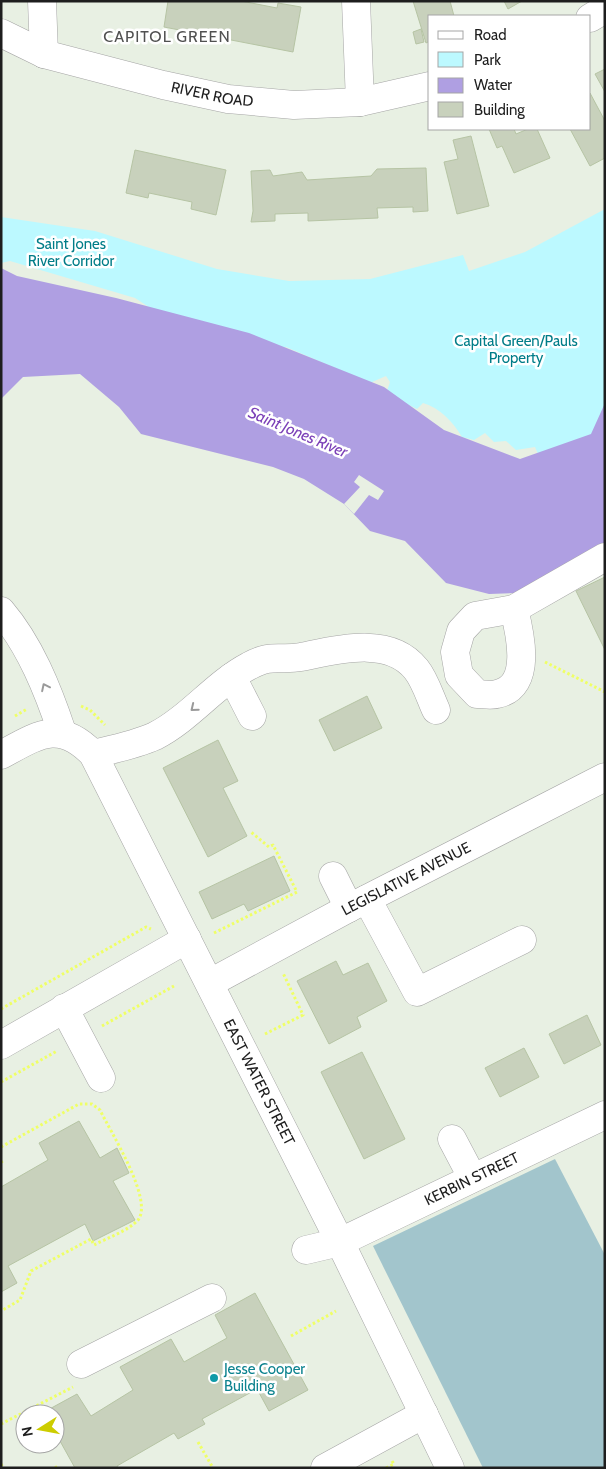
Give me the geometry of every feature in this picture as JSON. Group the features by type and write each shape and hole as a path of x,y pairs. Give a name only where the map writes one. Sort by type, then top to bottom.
{"street":[{"path":"42,1 44,54"},
{"path":"356,1 360,102"},
{"path":"591,17 605,9"},
{"name":"RIVER ROAD","path":"1,34 44,54 162,85 228,99 294,105 360,102 428,86"},
{"path":"514,609 522,650 519,671 512,687 497,694 477,694 459,675 455,652 462,631 475,616 514,609 605,557"},
{"path":"1,611 17,630 52,701 51,733 1,755"},
{"path":"93,754 136,743 156,735 232,677 267,657 296,658 343,648 367,647 395,653 416,668 436,710"},
{"path":"232,677 252,716"},
{"name":"EAST WATER STREET","path":"51,733 80,741 93,754 340,1242 450,1468"},
{"name":"LEGISLATIVE AVENUE","path":"210,983 358,903 605,777"},
{"path":"333,876 358,903 417,992 522,940"},
{"path":"1,1044 188,939"},
{"path":"64,1008 101,1078"},
{"name":"KERBIN STREET","path":"306,1250 340,1242 605,1115"},
{"path":"452,1139 472,1178"},
{"path":"77,1376 212,1298"},
{"path":"325,1468 424,1414"}],"path":[{"path":"522,650 605,692"},
{"path":"75,704 90,710 99,717 110,731"},
{"path":"10,719 34,705"},
{"path":"214,933 297,892 273,845 269,847 251,832"},
{"path":"1,1009 146,927 154,930"},
{"path":"264,1034 303,1015 279,965"},
{"path":"1,1082 174,986"},
{"path":"1,1147 80,1104 92,1104 100,1110 132,1174 142,1207 137,1220 131,1225 94,1245 91,1239 31,1271 20,1300 1,1311"},
{"path":"291,1336 336,1311"},
{"path":"1,1424 77,1376"},
{"path":"198,1442 212,1468"},
{"path":"1,1464 3,1468"}],"shaded area":[{"path":"555,1159 605,1255 605,1468 483,1468 373,1246"}],"green space":[{"name":"Capital Green/Pauls Property","path":"605,209 605,454 544,468 535,447 516,450 506,441 494,442 485,433 474,440 462,437 446,416 429,405 423,403 417,409 409,405 397,412 385,397 390,382 386,376 351,391 349,374 286,347 240,357 175,324 135,298 10,261 1,263 1,217 95,231 217,269 289,281 370,279 463,255 469,271 525,252"}],"water":[{"name":"Saint Jones River","path":"1,268 17,276 116,298 249,333 384,387 444,430 520,459 591,434 605,403 605,547 517,593 489,594 446,583 405,541 370,531 344,504 304,479 273,467 141,434 119,407 80,374 23,377 1,399"}],"pier":[{"path":"359,475 384,491 378,500 369,495 354,514 344,504 360,487 354,482"}],"building":[{"path":"168,1 241,1 277,8 278,3 301,7 293,52 164,27"},
{"path":"413,1 450,1 454,15 428,15 428,42 426,43"},
{"path":"504,1 522,1 508,9"},
{"path":"421,29 424,42 416,44 413,32"},
{"path":"605,69 605,92 595,74"},
{"path":"591,95 605,121 605,158 590,166 571,130 591,130"},
{"path":"489,130 514,130 516,134 526,130 537,130 550,158 514,173 502,146 497,148"},
{"path":"471,136 489,206 457,214 444,162 458,159 453,140"},
{"path":"135,150 226,170 216,215 191,209 192,202 149,193 148,198 126,193"},
{"path":"426,168 428,211 413,212 413,207 377,208 378,218 308,221 308,213 275,214 275,221 251,222 253,211 251,171 270,170 273,176 302,172 307,180 371,176 377,169"},
{"path":"605,577 605,650 576,591"},
{"path":"367,696 382,728 334,751 319,720"},
{"path":"218,740 238,781 223,788 247,836 208,857 163,768"},
{"path":"274,856 290,891 248,911 244,904 212,919 199,892"},
{"path":"336,961 343,975 368,963 387,1001 357,1017 361,1027 329,1044 297,981"},
{"path":"587,1015 601,1045 564,1064 549,1034"},
{"path":"524,1048 539,1077 500,1097 485,1068"},
{"path":"362,1052 405,1139 364,1159 321,1072"},
{"path":"79,1121 100,1158 117,1148 129,1173 113,1181 135,1220 93,1241 85,1224 8,1266 17,1283 1,1292 1,1187 48,1160 39,1143"},
{"name":"Jesse Cooper Building","path":"255,1293 308,1390 269,1411 257,1389 202,1419 205,1424 178,1439 174,1433 117,1466 118,1468 75,1468 65,1450 65,1404 59,1404 77,1394 91,1416 133,1390 120,1367 171,1339 184,1362 227,1338 215,1315"}],"place":[{"name":"Jesse Cooper Building","path":"214,1378"}],"district":[{"name":"CAPITOL GREEN","path":"167,36"}],"park label":[{"name":"Saint Jones River Corridor","path":"71,252"}]}
